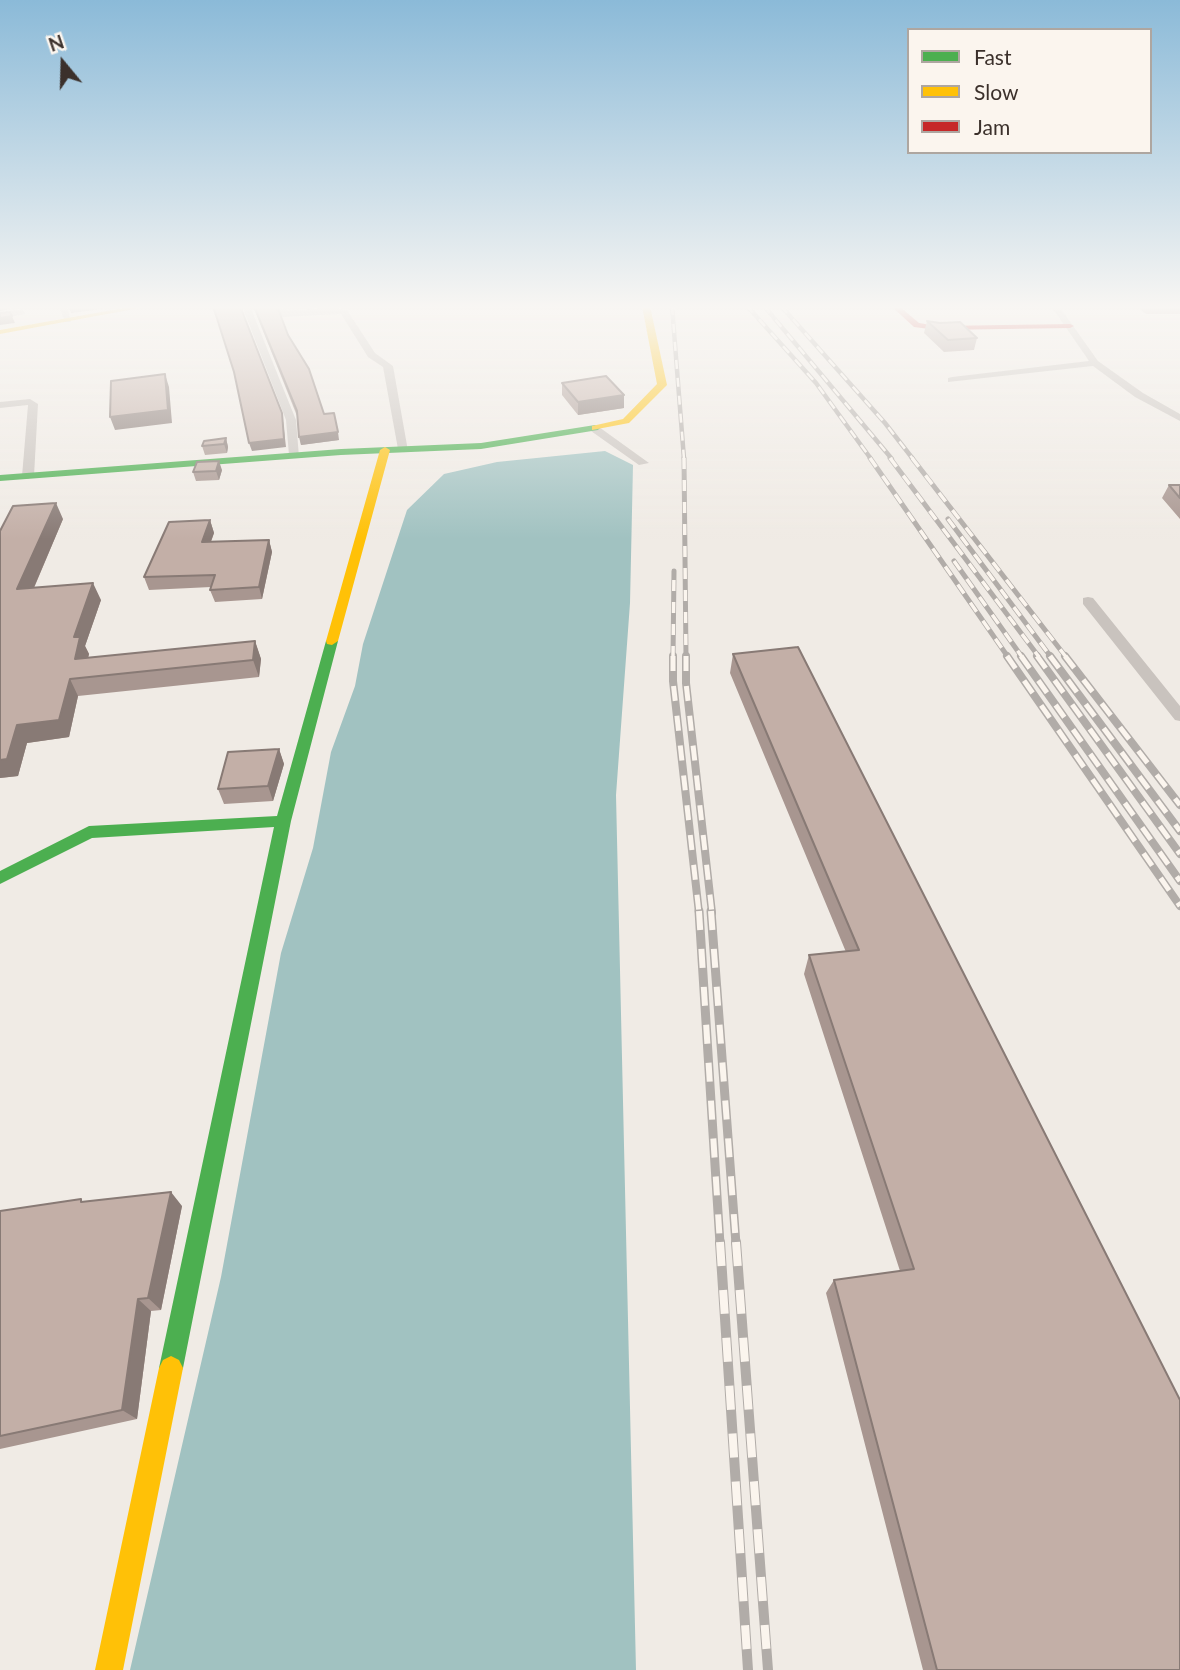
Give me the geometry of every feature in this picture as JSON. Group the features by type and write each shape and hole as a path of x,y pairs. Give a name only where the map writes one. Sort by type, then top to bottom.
{"street":[{"path":"277,384 292,420 295,455"},
{"path":"391,384 404,449"},
{"path":"0,478 295,455 481,446 595,429 626,421 663,384"},
{"path":"1124,384 1180,418"},
{"path":"0,405 30,401 33,404 27,476"},
{"path":"595,429 643,463"},
{"path":"109,1670 282,821 385,450"},
{"path":"1088,601 1180,716"},
{"path":"0,878 89,832 282,821"}],"water":[{"path":"605,451 633,465 630,603 616,795 636,1670 130,1670 221,1277 281,953 313,848 331,752 355,686 363,644 407,510 444,474 497,462"}],"building":[{"path":"111,384 166,384 168,410 110,417"},
{"path":"237,384 271,384 282,413 284,439 249,443"},
{"path":"286,384 314,384 324,414 334,413 338,432 299,437 297,411"},
{"path":"563,384 614,384 624,395 578,402"},
{"path":"226,438 224,444 202,446 204,441"},
{"path":"219,461 216,471 193,472 197,462"},
{"path":"1169,485 1180,485 1180,498"},
{"path":"56,503 17,589 93,583 74,637 80,637 75,659 255,641 253,660 70,679 59,720 17,725 7,759 0,760 0,531 13,506"},
{"path":"210,520 202,542 269,540 259,587 210,590 215,575 144,577 169,522"},
{"path":"798,647 1180,1400 1180,1670 937,1670 834,1280 914,1269 809,955 859,950 733,654"},
{"path":"279,749 268,786 218,789 228,752"},
{"path":"171,1192 148,1298 138,1299 122,1410 0,1436 0,1211 81,1199 81,1202"}],"railway":[{"path":"678,384 684,459"},
{"path":"817,384 871,459"},
{"path":"829,384 892,459"},
{"path":"850,384 913,459"},
{"path":"684,458 686,657"},
{"path":"870,458 1008,657"},
{"path":"890,458 1039,657"},
{"path":"912,458 1066,657"},
{"path":"948,519 1051,657"},
{"path":"954,561 1022,657"},
{"path":"673,657 674,571"},
{"path":"1007,656 1180,906"},
{"path":"1021,656 1180,881"},
{"path":"1037,656 1180,854"},
{"path":"1050,656 1180,831"},
{"path":"1065,656 1180,805"},
{"path":"673,657 673,681 699,913"},
{"path":"686,657 686,683 712,913"},
{"path":"699,911 720,1244"},
{"path":"711,911 736,1244"},
{"path":"720,1242 748,1670"},
{"path":"736,1242 768,1670"}],"traffic: fast":[{"path":"0,478 341,452 481,446 595,428"},
{"path":"171,1368 283,821 332,641"},
{"path":"0,878 89,832 283,821"}],"traffic: slow":[{"path":"595,428 626,421 662,384"},
{"path":"332,641 385,450"},
{"path":"109,1670 171,1368"}]}
